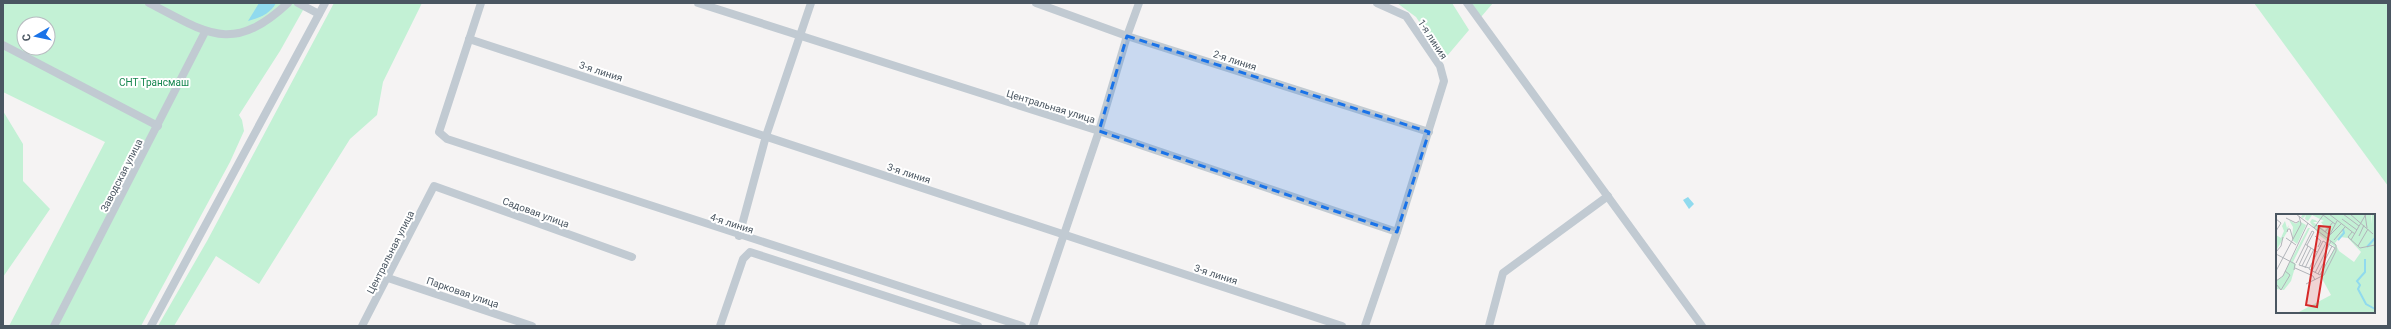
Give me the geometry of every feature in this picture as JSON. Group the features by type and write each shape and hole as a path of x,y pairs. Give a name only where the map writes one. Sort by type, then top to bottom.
{"street":[{"path":"149,3 205,32 218,35 232,35 246,30 279,12 288,3"},
{"path":"298,3 319,14"},
{"path":"151,326 325,3"},
{"path":"469,39 481,3"},
{"name":"Центральная улица","path":"698,3 799,37 1099,131 1398,232"},
{"path":"739,236 766,136 811,3"},
{"name":"2-я линия","path":"1036,3 1127,36 1429,132"},
{"path":"1033,326 1099,131 1127,36 1139,3"},
{"name":"1-я линия","path":"1377,3 1406,16 1440,66 1444,81 1429,132"},
{"path":"1467,3 1702,326"},
{"name":"Заводская улица","path":"54,326 205,32"},
{"name":"4-я линия","path":"469,39 439,132 447,139 739,236 1022,326"},
{"name":"3-я линия","path":"469,39 1342,326"},
{"path":"3,45 158,126"},
{"path":"1365,326 1398,232 1429,132"},
{"name":"Центральная улица","path":"362,326 434,186"},
{"name":"Садовая улица","path":"434,186 632,257"},
{"path":"1489,326 1503,273 1608,196"},
{"path":"720,326 743,259 750,252 978,326"},
{"name":"Парковая улица","path":"388,278 532,326"}],"highlighted area":[{"path":"1127,36 1429,132 1397,232 1099,131"}],"green space":[{"name":"СНТ Трансмаш","path":"3,3 307,3 280,51 239,115 242,120 244,131 230,162 141,326 9,326 105,142 3,92"},
{"path":"334,3 422,3 383,82 377,115 350,139 259,284 216,256 174,326 158,326 207,241"},
{"path":"1397,3 1452,3 1469,30 1447,56 1440,53 1416,17"},
{"path":"1471,3 1493,3 1481,17"},
{"path":"2254,3 2388,3 2388,186"},
{"path":"3,111 23,144 23,181 50,209 3,277"}],"water":[{"path":"259,3 276,3 267,13 248,21"},
{"path":"1688,197 1694,204 1689,209 1683,200"}]}
